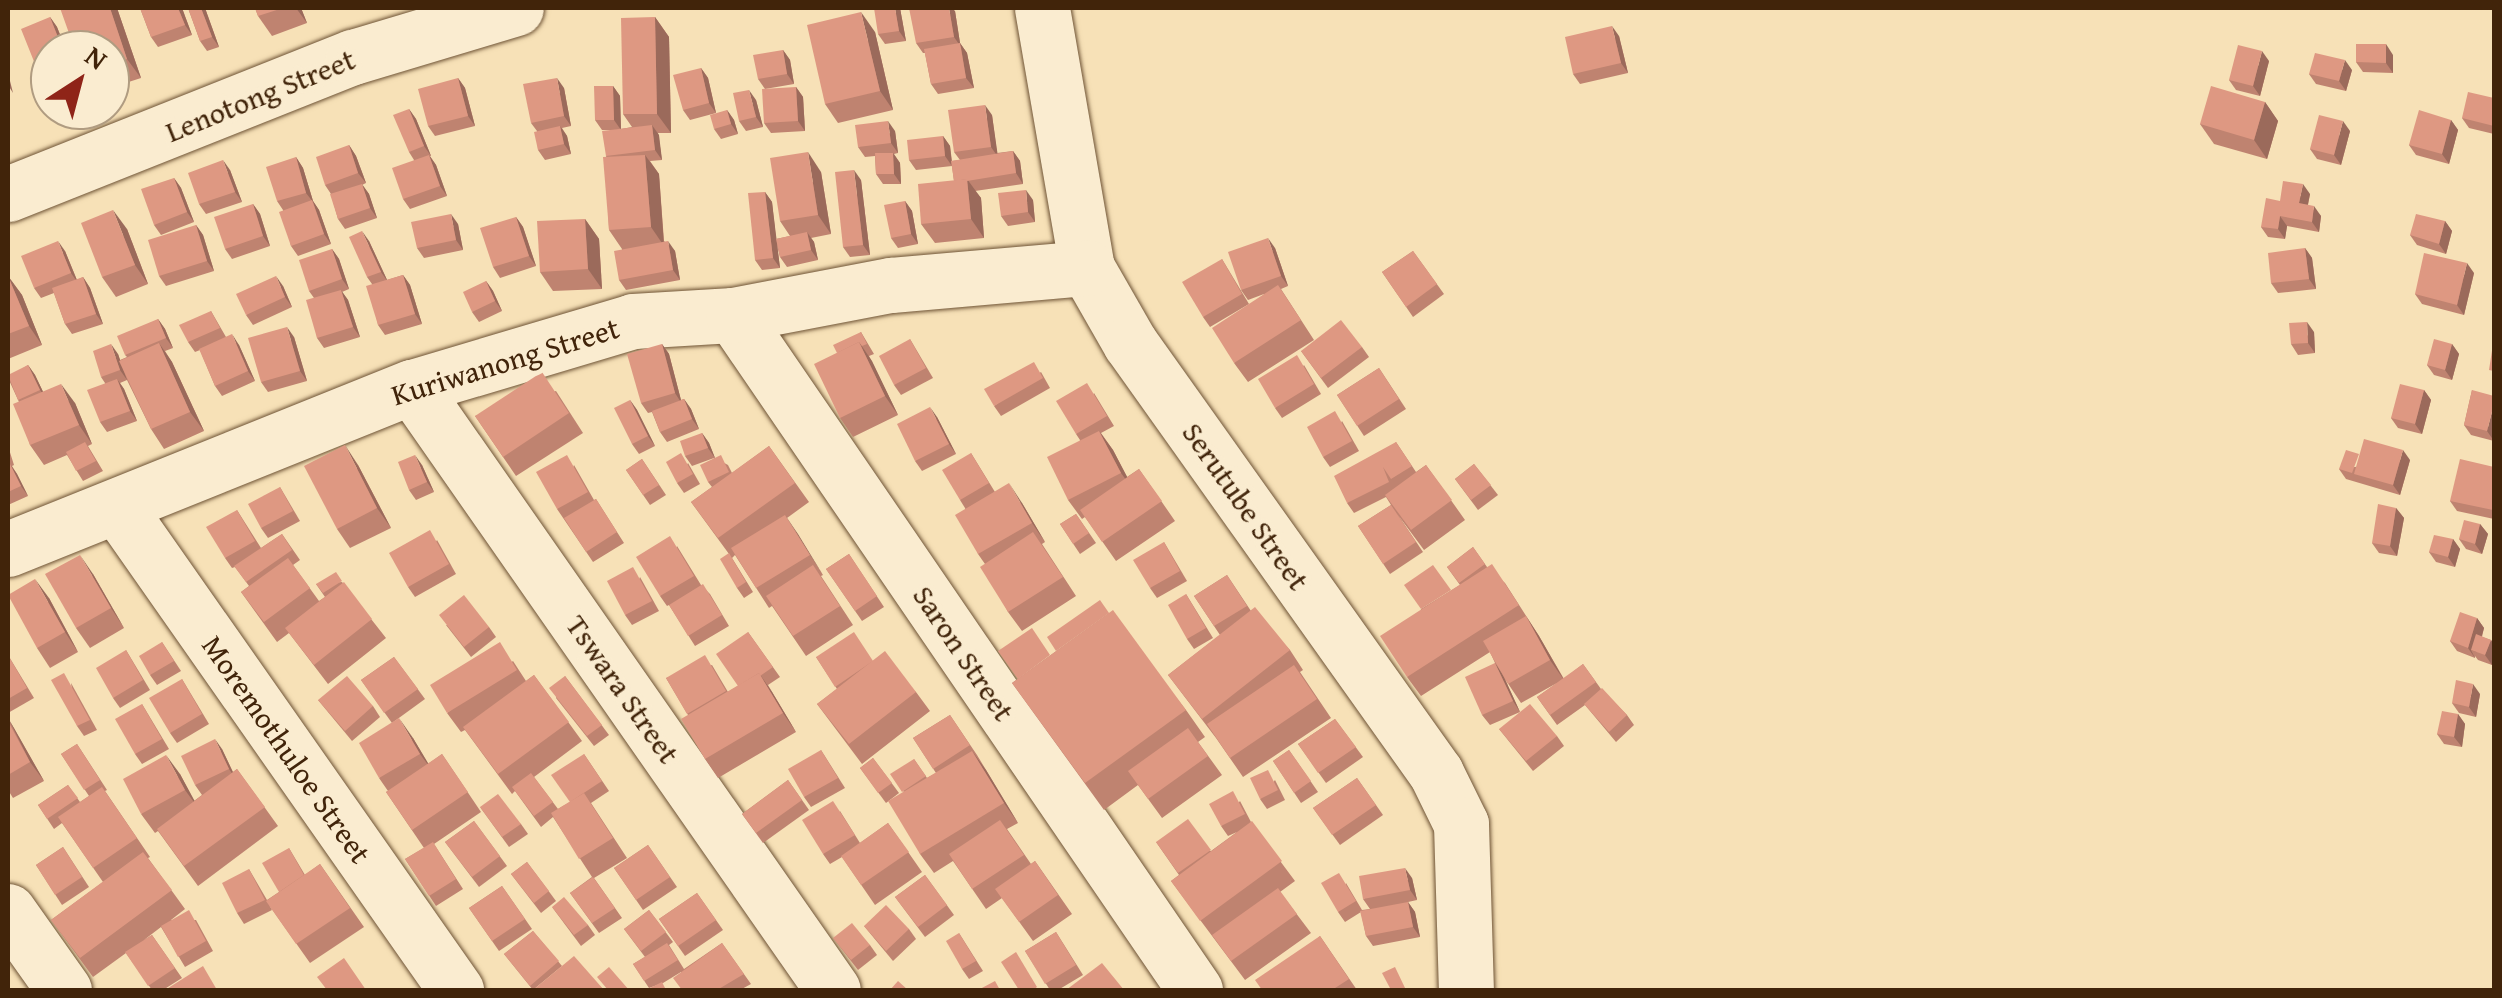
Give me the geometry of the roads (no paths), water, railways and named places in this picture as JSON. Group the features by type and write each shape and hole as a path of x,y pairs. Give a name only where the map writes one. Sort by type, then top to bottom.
{"street":[{"name":"Lenotong Street","path":"8,194 353,57 516,8"},
{"name":"Serutube Street","path":"1042,8 1087,268 1130,344 1436,773 1461,824 1466,990"},
{"name":"Kuriwanong Street","path":"8,549 412,387 633,320 733,314 891,285 1087,268"},
{"name":"Saron Street","path":"733,314 1195,990"},
{"name":"Tswara Street","path":"412,387 834,990"},
{"name":"Moremothuloe Street","path":"118,508 456,990"},
{"path":"8,911 64,990"}]}
